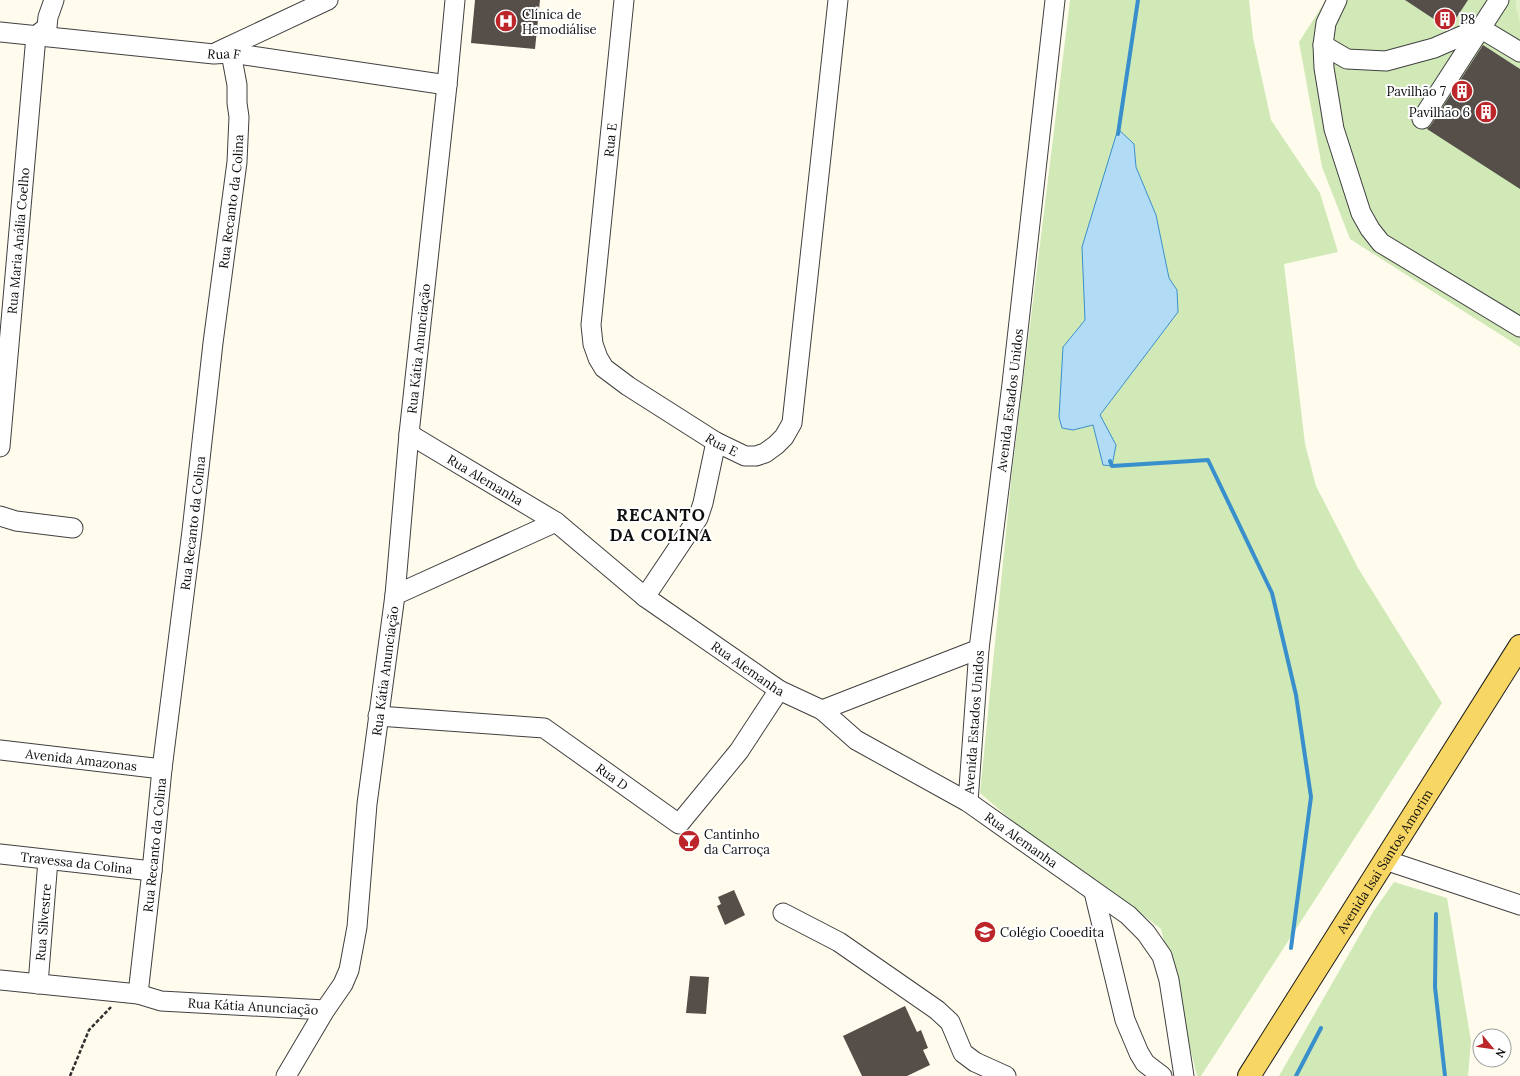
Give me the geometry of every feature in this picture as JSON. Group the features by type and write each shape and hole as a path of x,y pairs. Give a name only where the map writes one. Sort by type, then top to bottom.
{"main road":[{"name":"Avenida Isai Santos Amorim","path":"1249,1076 1520,646"}],"street":[{"path":"36,36 47,27 48,17 54,0"},
{"path":"222,54 328,0"},
{"name":"Rua Kátia Anunciação","path":"0,980 131,994 161,1001 325,1010 343,984 349,970 355,934 366,804 395,594 409,434 455,0"},
{"name":"Rua E","path":"624,0 591,325 593,344 598,358 604,368 628,386 716,442 745,456 756,456 765,453 784,437 792,423 838,0"},
{"name":"Avenida Estados Unidos","path":"968,802 979,649 1012,384 1055,0"},
{"path":"1337,0 1326,23 1323,45 1324,68 1334,130 1361,213 1381,244 1520,328"},
{"path":"1422,119 1499,0"},
{"path":"1323,45 1347,59 1386,61 1434,48 1480,28"},
{"path":"1480,28 1520,52"},
{"name":"Rua F","path":"0,32 222,54 447,84"},
{"name":"Rua Maria Anália Coelho","path":"0,447 36,36"},
{"name":"Rua Recanto da Colina","path":"131,994 152,871 162,769 192,531 213,343 237,162 239,117 237,85 222,54"},
{"name":"Rua Alemanha","path":"409,434 556,522 645,597 779,690 822,710 856,740 968,802 1128,916 1146,933 1162,956 1169,980 1184,1076"},
{"path":"645,597 698,518 703,504 716,442"},
{"path":"0,516 16,521 73,528"},
{"path":"395,594 556,522"},
{"path":"822,710 979,649"},
{"name":"Rua D","path":"378,716 544,728 679,824 739,751 779,690"},
{"name":"Avenida Amazonas","path":"0,750 162,769"},
{"name":"Travessa da Colina","path":"0,854 152,871"},
{"name":"Rua Silvestre","path":"38,984 48,860"},
{"path":"1385,860 1520,906"},
{"path":"1094,892 1125,1020 1139,1053 1145,1063 1162,1076"},
{"path":"783,913 839,942 946,1017 954,1028 960,1047 964,1053 975,1062 1006,1076"},
{"path":"289,1072 325,1010"}],"path":[{"path":"70,1076 90,1030 131,994"}],"green space":[{"path":"1070,0 1249,0 1253,38 1271,120 1320,193 1338,252 1284,264 1305,444 1316,486 1358,568 1442,703 1201,1076 1197,1076 1161,929 1115,893 1023,830 980,793 1012,472","holes":["1134,144 1136,167 1156,215 1169,278 1177,290 1178,312 1100,415 1116,445 1098,445 1093,425 1072,430 1062,428 1059,417 1063,347 1085,320"]},
{"path":"1326,0 1520,0 1520,347 1350,239 1322,167 1299,42"},
{"path":"1516,0 1520,0 1520,23 1516,7"},
{"path":"1394,882 1447,898 1471,1041 1468,1076 1279,1076 1373,912"}],"water":[{"path":"1118,129 1134,144 1136,167 1156,215 1169,278 1177,290 1178,312 1100,415 1116,445 1112,466 1103,465 1093,425 1073,430 1062,428 1059,417 1063,347 1085,320 1082,247"}],"building":[{"name":"Clínica de Hemodiálise","path":"475,0 540,0 535,49 471,43"},
{"name":"P8","path":"1405,0 1468,0 1449,29"},
{"path":"1483,45 1520,69 1520,189 1427,129"},
{"path":"734,890 745,915 725,925 717,906 721,904 718,897"},
{"path":"690,976 709,977 706,1014 686,1013"},
{"path":"905,1006 917,1032 921,1030 928,1048 923,1050 930,1065 907,1076 862,1076 843,1036"}],"waterway":[{"path":"1118,134 1138,0"},
{"path":"1110,461 1112,466 1208,460 1272,593 1296,695 1311,797 1291,948"},
{"path":"1436,914 1435,987 1445,1076"},
{"path":"1296,1076 1321,1028"}],"place":[{"name":"P8","path":"1445,19"},
{"name":"Clínica de Hemodiálise","path":"506,21"},
{"name":"Pavilhão 7","path":"1462,91"},
{"name":"Pavilhão 6","path":"1486,112"},
{"name":"Cantinho da Carroça","path":"689,841"},
{"name":"Colégio Cooedita","path":"985,932"}],"district":[{"name":"RECANTO DA COLINA","path":"661,525"}]}
